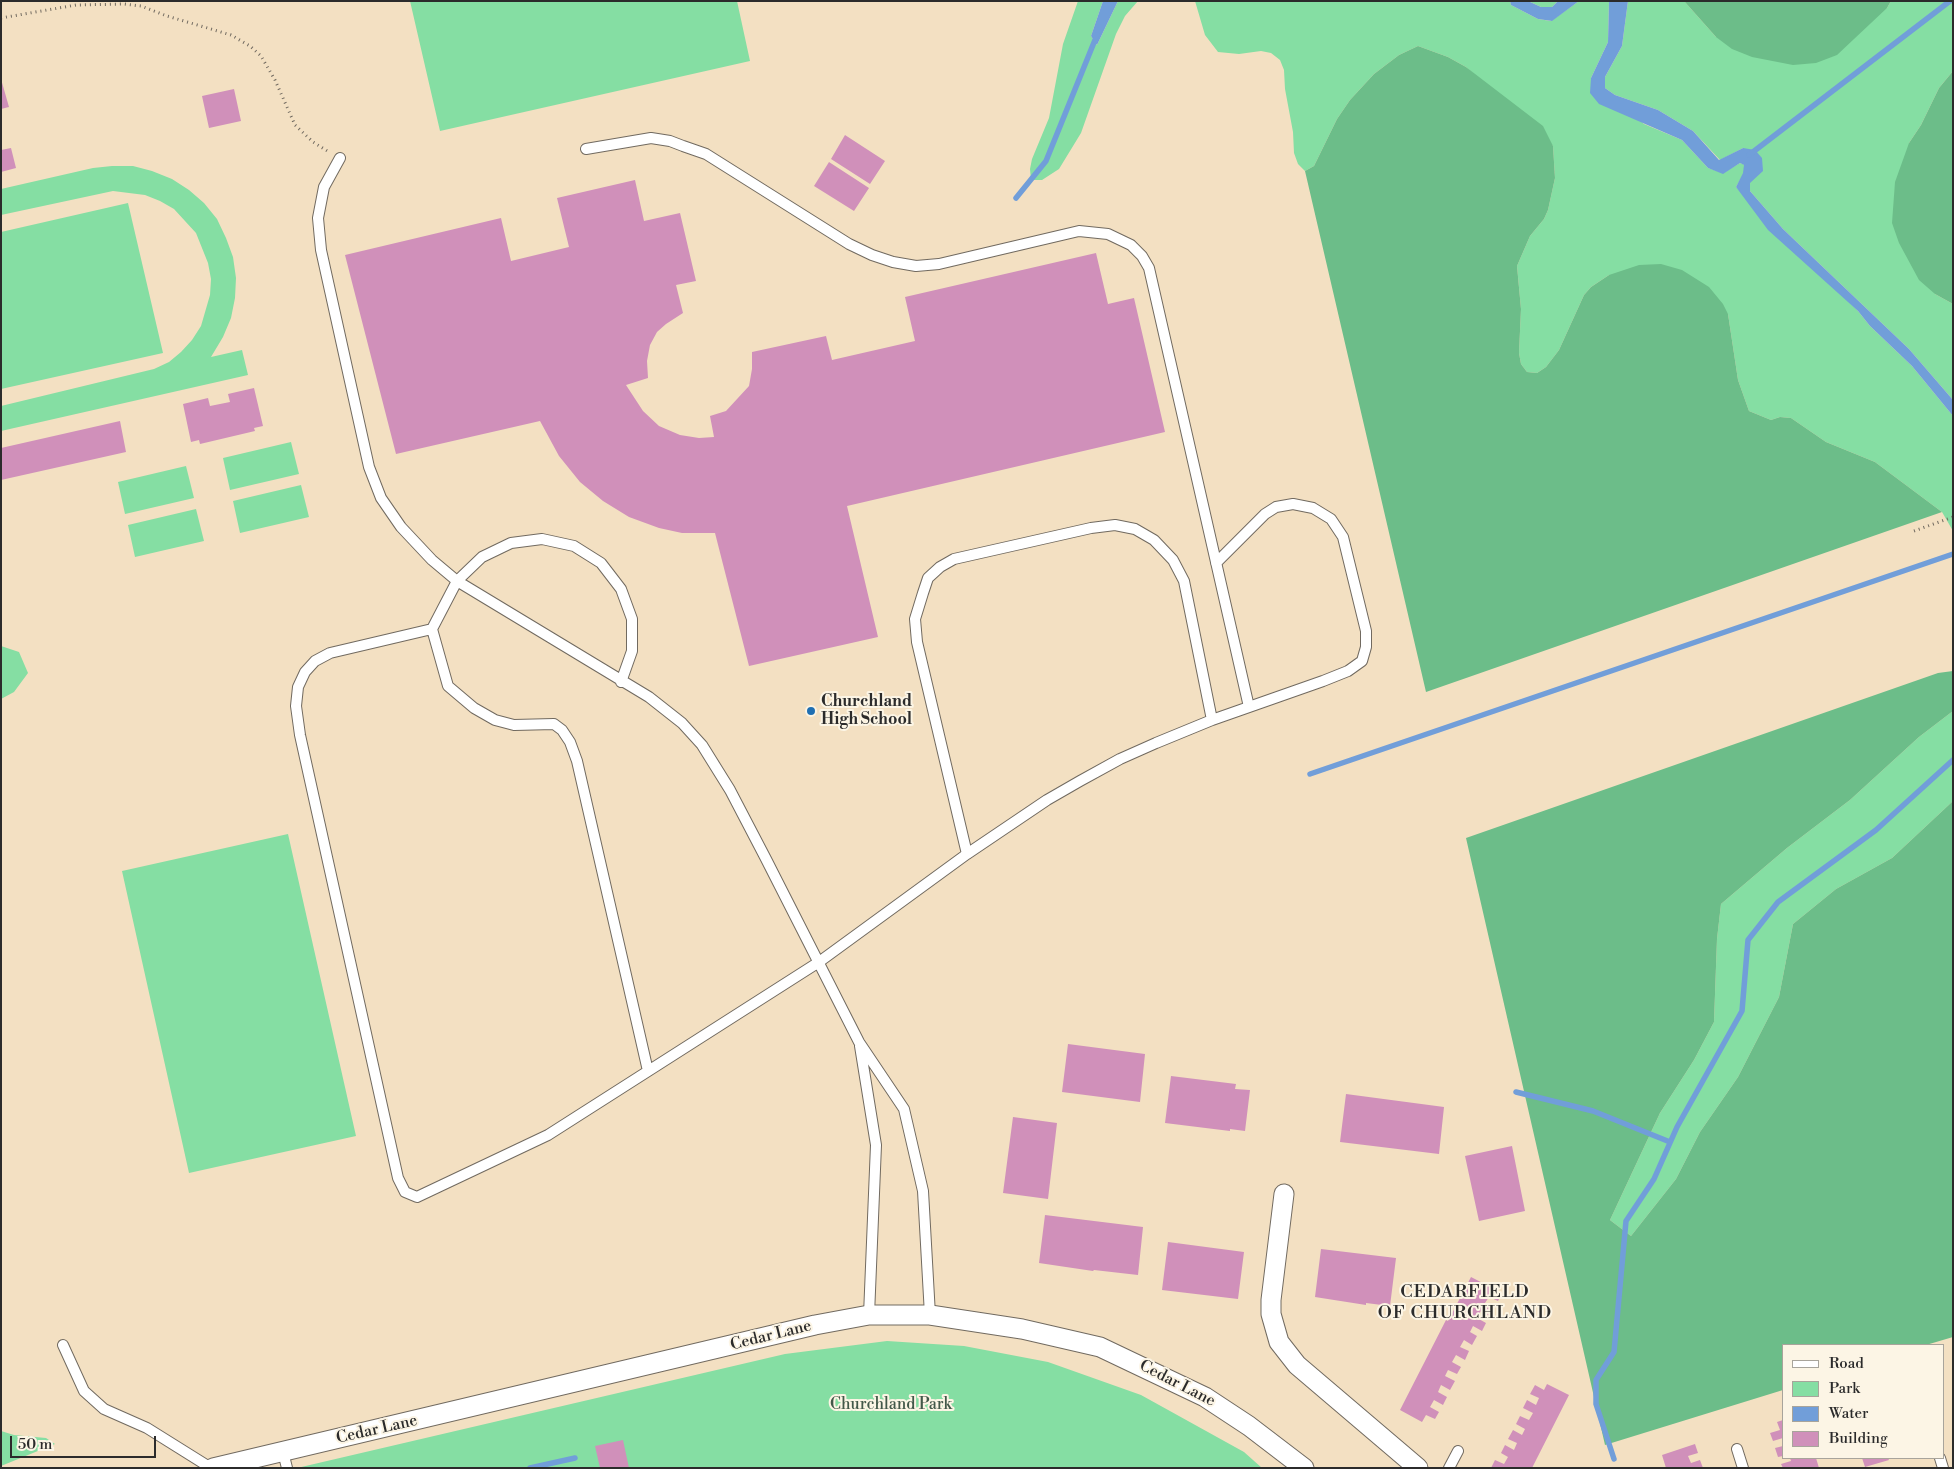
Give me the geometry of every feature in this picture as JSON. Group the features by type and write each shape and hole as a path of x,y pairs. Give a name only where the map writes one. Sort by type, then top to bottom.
{"street":[{"path":"1284,1194 1271,1300 1271,1314 1279,1342 1297,1365 1418,1468"},
{"name":"Cedar Lane","path":"212,1468 285,1460 815,1326 869,1315 930,1315 1022,1329 1100,1347 1205,1396 1249,1426 1304,1468"}],"lane":[{"path":"586,150 651,138 670,141 706,154 849,244 872,255 916,266 939,264 1079,232 1108,234 1131,245 1142,256 1148,268 1249,707"},
{"path":"340,158 324,187 318,218 321,250 369,467 382,498 401,527 432,560 457,581 621,682 649,697 682,723 702,745 730,790 859,1042 904,1109 923,1191 930,1315"},
{"path":"432,629 330,653 315,662 305,672 298,687 296,706 300,736 398,1178 405,1192 417,1197 548,1135 819,962 967,854 1080,780 1120,759 1212,720 1348,671 1362,661 1366,647 1366,631 1343,537 1331,519 1313,508 1294,504 1276,507 1265,514 1216,563"},
{"path":"967,854 917,642 916,619 928,578 940,567 954,559 1091,528 1115,525 1135,528 1154,540 1173,560 1184,581 1212,720"},
{"path":"621,682 632,651 632,619 621,589 601,564 574,546 542,539 510,543 482,557 457,581 432,629 448,686 474,708 495,720 514,725 554,724 562,730 570,742 578,761 648,1071"},
{"path":"859,1042 876,1145 869,1315"},
{"path":"63,1346 84,1391 104,1409 147,1428 212,1468"},
{"path":"1737,1449 1743,1468"},
{"path":"1449,1468 1458,1451"}],"path":[{"path":"1,18 76,4 124,4 142,6 167,16 231,35 250,46 261,56 275,80 295,125 313,142 340,158"},
{"path":"1914,531 1953,517"}],"green space":[{"path":"410,1 737,1 750,61 440,131"},
{"path":"1078,1 1103,1 1091,36 1097,45 1118,1 1138,1 1125,16 1116,34 1081,133 1059,169 1042,180 1031,180 1030,169 1032,159 1049,118 1063,44"},
{"path":"1195,1 1510,1 1511,5 1538,19 1551,21 1579,1 1609,1 1608,42 1591,78 1644,124 1682,140 1708,168 1723,173 1740,163 1745,165 1744,173 1736,187 1858,311 1870,326 1912,366 1953,416 1953,531 1942,512 1875,462 1826,442 1791,418 1780,417 1771,420 1749,411 1738,380 1728,314 1609,275 1591,287 1584,295 1559,350 1546,367 1537,373 1527,372 1521,364 1519,353 1521,309 1517,266 1530,236 1544,219 1548,210 1555,178 1553,146 1466,67 1448,57 1418,46 1399,55 1374,74 1350,100 1337,119 1314,166 1305,171 1298,164 1294,153 1293,132 1285,89 1284,70 1280,60 1271,53 1261,51 1239,54 1218,52 1205,35"},
{"path":"1528,1 1558,1 1552,7 1541,7"},
{"path":"1628,1 1684,1 1716,37 1887,8 1891,1 1953,1 1953,71 1939,88 1921,125 1909,143 1935,294 1953,304 1953,400 1909,349 1783,229 1750,191 1743,148 1720,160 1693,131 1658,110 1615,95 1605,88 1605,77 1622,46"},
{"path":"1684,1 1891,1 1887,8 1837,55 1816,63 1793,65 1752,57 1732,49 1716,37"},
{"path":"1418,46 1448,57 1466,67 1543,126 1553,146 1555,178 1548,210 1544,219 1530,236 1517,266 1521,309 1519,353 1521,364 1527,372 1537,373 1546,367 1559,350 1584,295 1591,287 1609,275 1639,265 1661,264 1682,270 1709,287 1723,304 1728,314 1738,380 1749,411 1771,420 1780,417 1791,418 1826,442 1875,462 1942,512 1426,692 1305,171 1314,166 1337,119 1350,100 1374,74 1399,55"},
{"path":"1953,71 1953,304 1935,294 1919,280 1899,243 1892,223 1895,182 1909,143 1921,125 1939,88"},
{"path":"133,166 172,179 204,203 217,219 233,257 236,278 231,318 223,337 211,357 242,350 248,375 1,431 1,406 154,369 169,362 181,352 201,326 210,295 211,279 208,263 196,233 174,209 160,201 145,195 113,191 1,215 1,189 93,168"},
{"path":"128,203 163,353 1,389 1,232"},
{"path":"291,442 299,474 230,490 223,458"},
{"path":"186,466 194,498 125,514 118,482"},
{"path":"301,485 309,517 240,533 233,501"},
{"path":"196,509 204,541 135,557 128,525"},
{"path":"1,646 19,652 28,673 14,692 1,699"},
{"path":"1953,671 1953,711 1919,737 1850,800 1787,848 1721,904 1717,939 1714,1022 1694,1060 1660,1113 1610,1220 1631,1236 1676,1179 1700,1132 1738,1077 1779,997 1793,924 1836,889 1892,858 1953,801 1953,1337 1929,1344 1782,1344 1782,1390 1605,1445 1466,838 1938,673"},
{"path":"1953,711 1953,801 1892,858 1836,889 1793,924 1779,997 1738,1077 1700,1132 1676,1179 1631,1236 1610,1220 1660,1113 1694,1060 1714,1022 1717,939 1721,904 1787,848 1850,800 1919,737"},
{"path":"288,834 356,1136 189,1173 122,871"},
{"name":"Churchland Park","path":"887,1341 964,1346 1048,1362 1141,1395 1244,1452 1262,1468 297,1468 785,1354"},
{"path":"1,1431 14,1435 46,1438 55,1444 1,1466"}],"water":[{"path":"1103,1 1118,1 1097,45 1091,36"},
{"path":"1510,1 1528,1 1541,7 1552,7 1558,1 1579,1 1552,21 1538,19 1511,5"},
{"path":"1609,1 1628,1 1622,46 1605,77 1605,88 1615,95 1658,110 1693,131 1719,160 1743,148 1755,150 1762,158 1763,171 1750,183 1750,191 1783,229 1909,349 1953,400 1953,416 1912,366 1870,326 1858,311 1768,230 1736,187 1743,173 1744,165 1740,163 1723,174 1708,168 1682,140 1599,104 1590,93 1591,78 1608,42"}],"building":[{"path":"1,79 9,107 1,109"},
{"path":"234,89 241,121 209,128 202,96"},
{"path":"845,135 885,161 870,184 831,159"},
{"path":"11,148 16,168 1,172 1,150"},
{"path":"829,162 869,188 854,211 814,186"},
{"path":"635,180 644,221 680,213 696,281 676,285 683,313 657,332 650,345 647,361 648,378 626,385 643,411 659,426 680,435 699,438 714,437 710,416 726,411 749,386 752,352 826,336 832,360 915,341 905,297 1096,253 1108,304 1134,298 1165,432 847,506 878,637 749,666 715,533 682,533 659,528 629,517 603,501 580,482 559,456 540,421 396,454 345,255 501,218 511,261 569,247 557,198"},
{"path":"254,388 263,426 254,428 255,431 200,444 199,440 191,442 183,404 208,398 210,406 230,402 228,394"},
{"path":"120,421 126,452 1,480 1,448"},
{"path":"1068,1044 1145,1054 1140,1102 1062,1092"},
{"path":"1171,1076 1236,1084 1235,1089 1250,1090 1245,1131 1165,1123"},
{"path":"1346,1094 1444,1107 1439,1154 1340,1142"},
{"path":"1013,1117 1057,1123 1048,1199 1003,1193"},
{"path":"1512,1146 1525,1211 1479,1221 1465,1156"},
{"path":"1045,1215 1143,1227 1138,1275 1039,1263"},
{"path":"1168,1242 1244,1252 1238,1299 1162,1290"},
{"path":"1321,1249 1396,1258 1390,1306 1366,1303 1366,1305 1315,1297"},
{"path":"1471,1277 1502,1293 1498,1301 1489,1297 1485,1303 1494,1308 1490,1316 1481,1311 1477,1318 1486,1323 1482,1331 1473,1326 1470,1332 1477,1336 1472,1345 1464,1340 1460,1347 1469,1351 1465,1360 1456,1355 1452,1362 1461,1367 1457,1374 1448,1370 1445,1376 1455,1381 1450,1390 1441,1385 1438,1392 1447,1397 1443,1405 1434,1400 1430,1407 1439,1412 1435,1419 1426,1415 1422,1422 1400,1410 1446,1320 1448,1321"},
{"path":"1547,1384 1569,1395 1532,1468 1491,1468 1495,1460 1504,1464 1508,1457 1501,1453 1505,1445 1514,1450 1517,1443 1508,1439 1513,1430 1522,1435 1525,1429 1516,1424 1520,1416 1529,1420 1533,1413 1523,1408 1527,1400 1536,1405 1539,1398 1530,1394 1535,1385 1544,1390"},
{"path":"1782,1420 1782,1438 1773,1441 1770,1433 1780,1430 1777,1422"},
{"path":"623,1440 629,1468 600,1468 595,1446"},
{"path":"1695,1444 1698,1453 1688,1456 1691,1463 1700,1460 1703,1468 1666,1468 1662,1455"},
{"path":"1782,1446 1782,1456 1778,1457 1775,1448"},
{"path":"1790,1459 1816,1459 1819,1468 1783,1468 1781,1464 1791,1461"},
{"path":"1862,1459 1889,1460 1865,1467"}],"waterway":[{"path":"1749,155 1950,1"},
{"path":"1016,198 1046,161 1097,35"},
{"path":"1310,774 1953,554"},
{"path":"1614,1459 1596,1404 1596,1380 1614,1352 1626,1221 1654,1179 1677,1127 1742,1011 1748,940 1778,902 1876,830 1953,760"},
{"path":"1516,1092 1593,1111 1670,1142"},
{"path":"530,1468 575,1458"}],"place":[{"name":"Churchland High School","path":"811,711"}],"district":[{"name":"CEDARFIELD OF CHURCHLAND","path":"1465,1304"}]}
